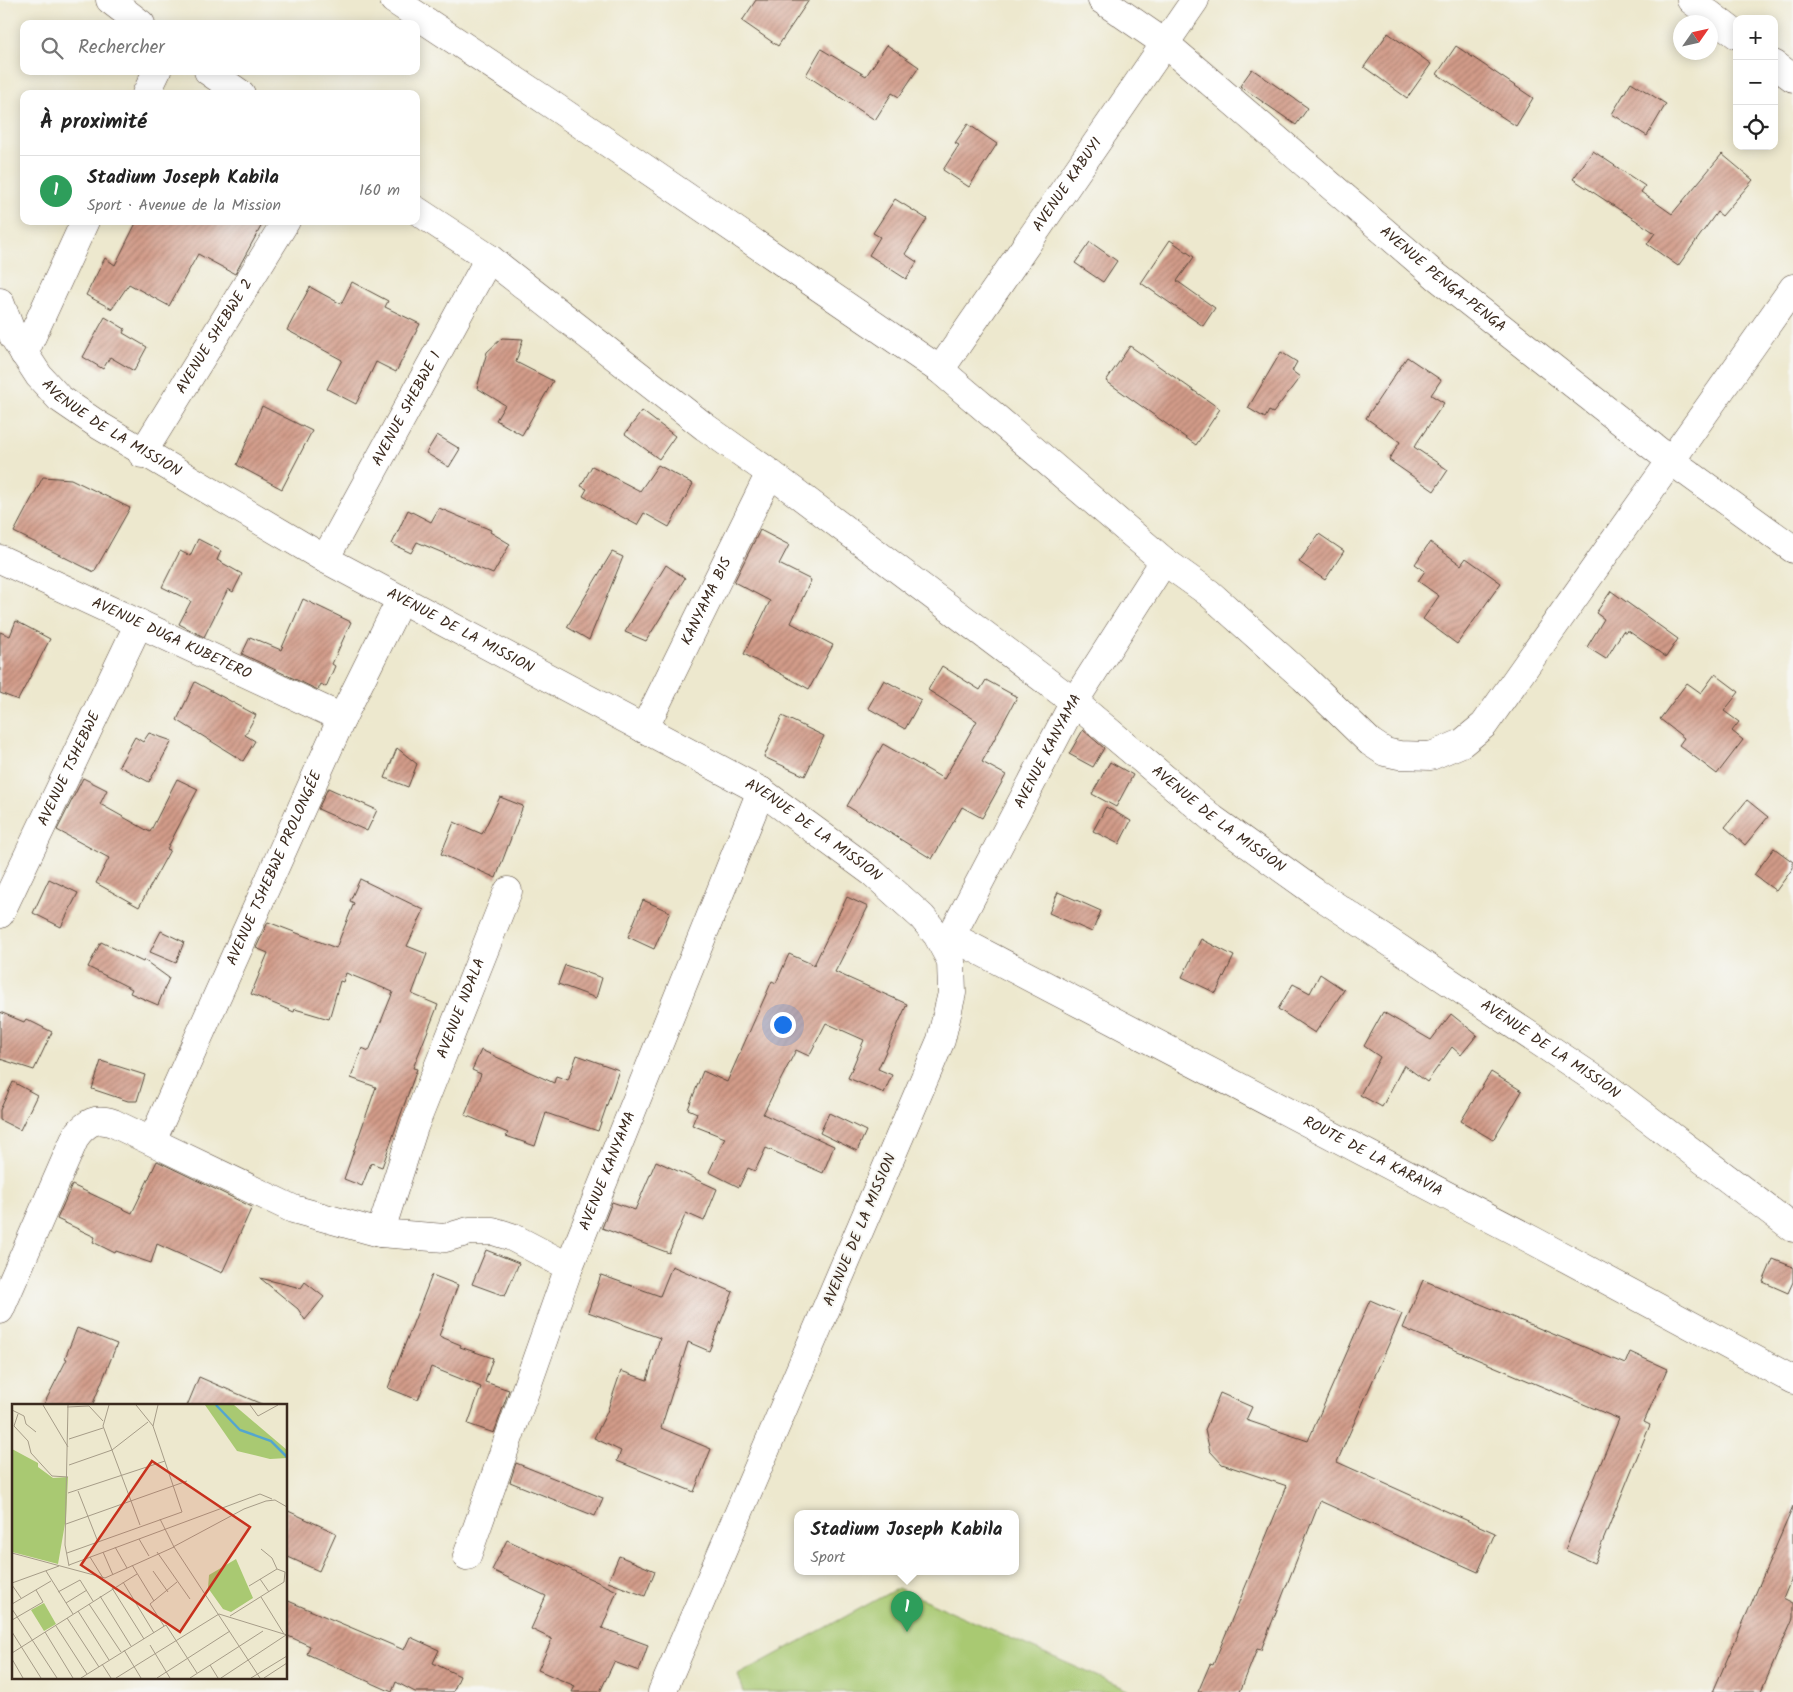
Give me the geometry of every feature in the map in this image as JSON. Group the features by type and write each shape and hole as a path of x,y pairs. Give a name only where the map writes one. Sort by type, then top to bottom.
{"street":[{"path":"110,0 136,20"},
{"name":"AVENUE PENGA-PENGA","path":"1102,0 1166,44 1436,276 1670,460 1793,549"},
{"name":"AVENUE KABUYI","path":"940,370 1195,0"},
{"path":"1691,0 1733,32"},
{"path":"404,3 940,370 1164,561 1209,593 1370,742 1385,752 1392,754 1431,756 1462,743 1484,725 1793,288"},
{"path":"1778,67 1793,78"},
{"path":"148,90 155,75"},
{"path":"214,75 235,90"},
{"name":"AVENUE DE LA MISSION","path":"420,213 489,258 705,427 770,473 1074,702 1213,819 1324,899 1601,1083 1793,1228"},
{"path":"24,354 83,225"},
{"name":"AVENUE SHEBWE 2","path":"142,454 284,225"},
{"name":"AVENUE SHEBWE 1","path":"325,559 489,258"},
{"name":"AVENUE DE LA MISSION","path":"0,302 13,336 24,354 39,376 59,398 142,454 325,559 761,791 896,892 948,942 952,994 941,1040 662,1692"},
{"name":"KANYAMA BIS","path":"644,729 770,473"},
{"name":"AVENUE DUGA KUBETERO","path":"0,559 342,718"},
{"name":"AVENUE KANYAMA","path":"948,942 1074,702 1164,561"},
{"name":"AVENUE TSHEBWE PROLONGÉE","path":"152,1141 342,718 401,599"},
{"name":"AVENUE TSHEBWE","path":"0,914 139,623"},
{"name":"AVENUE KANYAMA","path":"467,1556 569,1267 761,791"},
{"name":"AVENUE NDALA","path":"380,1233 414,1127 508,891"},
{"name":"ROUTE DE LA KARAVIA","path":"948,942 1526,1236 1793,1380"},
{"path":"0,1310 76,1136 82,1128 94,1120 103,1120 152,1141 293,1209 380,1233 445,1238 469,1231 493,1231 512,1237 569,1267"}],"green space":[{"path":"898,1588 1132,1692 744,1692 738,1675"}],"building":[{"path":"756,0 809,0 778,46 742,21"},
{"path":"1388,33 1431,64 1407,98 1364,67"},
{"path":"887,45 919,67 899,97 892,93 875,120 806,75 821,49 866,76"},
{"path":"1456,46 1533,98 1516,126 1437,74"},
{"path":"1252,69 1308,108 1296,125 1240,86"},
{"path":"1631,82 1666,104 1647,136 1612,114"},
{"path":"968,124 997,144 969,187 943,170 959,145 955,143"},
{"path":"1593,151 1645,186 1641,192 1672,214 1722,154 1753,180 1722,216 1717,212 1678,266 1647,244 1655,233 1573,179"},
{"path":"895,199 927,219 905,254 917,262 906,279 869,255 880,237 873,233"},
{"path":"135,225 262,225 235,274 198,254 169,306 129,284 112,309 86,295 105,258 115,265"},
{"path":"1170,240 1194,257 1177,281 1215,308 1203,326 1141,283"},
{"path":"1090,242 1117,261 1103,282 1075,263"},
{"path":"352,282 388,301 385,307 420,324 396,372 376,362 356,404 327,389 342,360 287,330 310,287 341,304"},
{"path":"105,317 125,329 123,333 147,347 134,371 110,357 103,369 83,357"},
{"path":"502,338 523,339 516,362 553,381 522,435 496,420 505,405 477,388 487,352"},
{"path":"1130,346 1220,409 1196,445 1106,381"},
{"path":"1281,352 1297,362 1292,371 1300,377 1273,413 1269,411 1265,418 1248,408"},
{"path":"1407,357 1441,380 1431,395 1444,403 1414,447 1448,470 1434,491 1389,460 1400,442 1366,418"},
{"path":"262,406 312,431 282,489 237,465"},
{"path":"642,411 675,436 659,459 625,434"},
{"path":"437,435 460,449 449,467 426,453"},
{"path":"658,465 693,484 669,527 644,513 637,525 583,496 587,489 581,486 592,466 640,491"},
{"path":"43,477 71,479 130,508 94,572 14,532"},
{"path":"439,508 491,530 490,532 510,544 493,574 417,542 411,553 392,544 408,510 431,522"},
{"path":"760,530 789,545 779,564 811,580 791,623 833,645 809,689 744,654 770,601 734,582"},
{"path":"1319,534 1344,551 1325,580 1299,562"},
{"path":"198,539 221,551 217,560 242,574 233,592 228,589 204,637 179,624 191,601 162,587 180,551 190,556"},
{"path":"1430,542 1461,565 1466,558 1501,583 1457,644 1423,619 1439,596 1418,581 1425,571 1415,564"},
{"path":"612,552 623,557 589,640 567,627"},
{"path":"666,565 685,578 646,641 625,632"},
{"path":"1611,591 1678,639 1666,657 1627,630 1626,633 1623,631 1606,659 1587,647 1604,619 1596,613"},
{"path":"303,599 351,622 332,664 335,666 326,687 321,684 318,690 242,654 250,637 281,650"},
{"path":"16,621 50,639 18,700 0,693 0,632 10,636"},
{"path":"942,666 980,690 986,680 1017,697 982,762 1006,775 982,818 962,807 932,859 847,806 883,744 944,779 977,721 928,690"},
{"path":"1715,674 1739,692 1724,711 1739,722 1732,731 1743,740 1717,774 1679,745 1684,738 1660,719 1687,683 1701,693"},
{"path":"884,680 921,700 905,729 868,708"},
{"path":"195,682 256,715 245,735 255,741 243,761 177,720"},
{"path":"782,716 824,736 805,776 764,757"},
{"path":"1083,730 1104,748 1093,767 1069,754"},
{"path":"149,733 172,741 149,782 119,766 135,737 143,742"},
{"path":"397,748 417,764 408,787 385,778"},
{"path":"1110,762 1133,775 1116,807 1092,794"},
{"path":"83,778 107,790 100,804 150,832 177,779 198,789 167,849 170,850 139,907 96,883 109,858 57,830"},
{"path":"328,788 377,810 367,831 318,809"},
{"path":"500,797 523,806 496,878 441,854 454,822 482,834"},
{"path":"1747,800 1768,817 1745,845 1725,827"},
{"path":"1106,807 1131,821 1119,844 1093,831"},
{"path":"1774,848 1793,862 1793,868 1776,891 1754,875"},
{"path":"49,879 78,893 61,927 33,913"},
{"path":"360,879 424,910 407,946 427,954 412,994 438,1005 413,1068 417,1069 382,1167 371,1163 362,1186 344,1179 376,1087 351,1078 362,1048 369,1051 393,992 346,973 343,982 340,981 329,1019 295,1009 294,1012 251,994 268,953 256,948 268,922 336,948 354,903 350,901"},
{"path":"1058,892 1101,911 1092,932 1049,913"},
{"path":"847,897 868,907 835,972 907,1004 878,1069 892,1075 884,1093 848,1078 864,1040 826,1023 809,1056 796,1050 763,1114 834,1146 823,1173 766,1148 755,1171 748,1168 739,1187 709,1172 725,1138 692,1125 697,1113 688,1109 703,1071 727,1082 772,981 776,983 789,954 814,965"},
{"path":"643,900 670,912 654,949 628,937"},
{"path":"161,931 184,942 176,963 150,952"},
{"path":"1201,939 1234,956 1216,993 1182,977"},
{"path":"101,942 143,962 144,960 169,978 158,1005 130,993 132,989 88,967"},
{"path":"565,965 602,978 596,998 558,984"},
{"path":"1320,974 1344,990 1315,1033 1278,1009 1293,984 1310,993"},
{"path":"0,1012 24,1022 26,1019 52,1032 34,1070 0,1059"},
{"path":"1383,1012 1431,1040 1451,1014 1477,1035 1461,1055 1452,1047 1427,1082 1404,1065 1382,1107 1360,1095 1380,1057 1364,1046"},
{"path":"481,1050 554,1083 556,1076 568,1080 577,1055 619,1070 598,1131 546,1113 535,1146 506,1136 508,1133 465,1115 481,1074 472,1070"},
{"path":"101,1061 145,1075 137,1101 128,1101 92,1089"},
{"path":"1491,1072 1522,1091 1493,1140 1461,1121"},
{"path":"13,1082 37,1095 20,1130 0,1120 0,1110"},
{"path":"829,1113 866,1131 857,1151 820,1133"},
{"path":"157,1161 252,1207 222,1273 157,1244 151,1263 116,1251 115,1253 93,1242 95,1237 57,1219 72,1185 132,1213"},
{"path":"656,1161 717,1189 704,1221 686,1213 669,1253 602,1228 612,1202 635,1210"},
{"path":"486,1250 519,1263 505,1296 472,1284"},
{"path":"1773,1259 1793,1267 1793,1282 1788,1293 1763,1282"},
{"path":"672,1266 733,1292 709,1351 688,1342 661,1428 711,1449 694,1492 617,1461 621,1451 594,1438 607,1412 621,1371 647,1380 660,1338 588,1312 601,1275 660,1296"},
{"path":"432,1275 458,1285 439,1336 461,1345 460,1347 493,1358 485,1382 509,1390 494,1433 468,1424 481,1387 431,1367 418,1400 388,1388"},
{"path":"260,1278 301,1288 305,1282 324,1297 305,1320 298,1309"},
{"path":"1423,1280 1625,1364 1630,1352 1667,1369 1644,1422 1650,1425 1594,1563 1565,1550 1619,1419 1403,1328"},
{"path":"1370,1300 1402,1314 1337,1462 1495,1533 1478,1572 1320,1501 1261,1650 1257,1649 1240,1692 1198,1692 1210,1664 1213,1665 1287,1486 1222,1464 1210,1451 1205,1430 1220,1393 1252,1407 1246,1420 1308,1441"},
{"path":"77,1328 117,1344 93,1404 44,1404 67,1359 65,1358"},
{"path":"199,1377 261,1404 188,1404"},
{"path":"516,1463 603,1498 595,1516 510,1482"},
{"path":"1793,1507 1793,1575 1783,1599 1793,1604 1793,1618 1761,1692 1713,1692"},
{"path":"288,1511 336,1533 319,1571 288,1557"},
{"path":"507,1540 617,1591 602,1628 648,1645 639,1671 614,1662 600,1692 572,1692 575,1686 538,1670 552,1639 531,1629 546,1596 492,1570"},
{"path":"619,1556 655,1571 645,1596 608,1582"},
{"path":"288,1601 404,1650 410,1637 439,1650 433,1663 460,1676 453,1692 415,1692 396,1682 392,1692 307,1654 310,1646 288,1636"}],"place":[{"name":"Stadium Joseph Kabila","path":"907,1632"}]}
